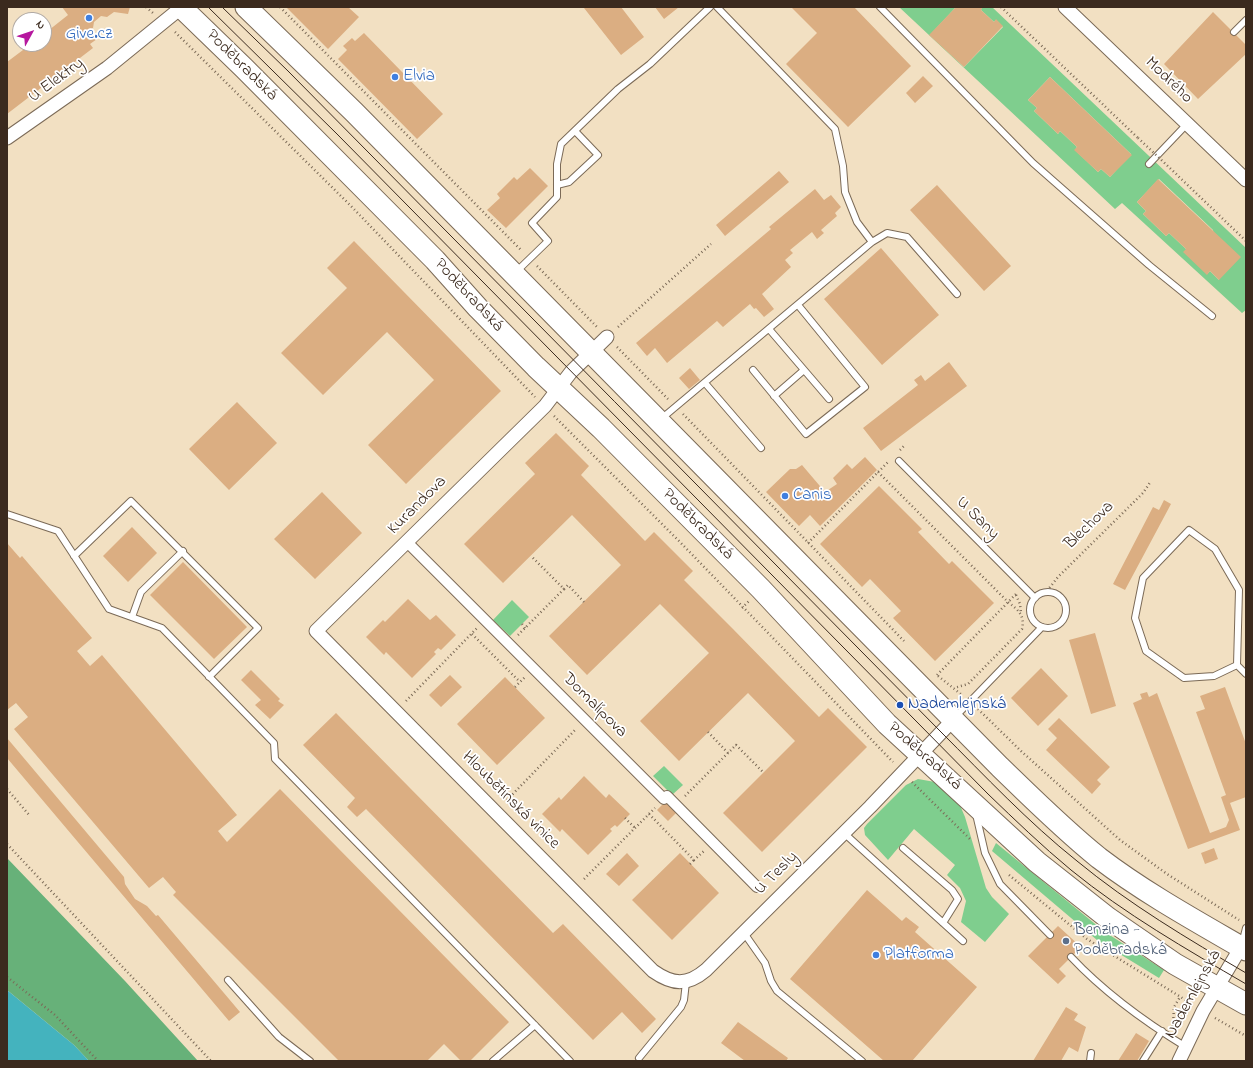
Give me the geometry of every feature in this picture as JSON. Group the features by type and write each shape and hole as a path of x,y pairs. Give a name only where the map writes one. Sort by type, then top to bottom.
{"main road":[{"name":"Poděbradská","path":"182,7 424,249 478,308 558,388 601,428 761,589 887,724 1037,862 1108,918 1169,960 1246,1004"},
{"path":"246,7 354,112 953,720 1064,828 1099,858 1164,902 1244,942"}],"street":[{"name":"U Elektry","path":"7,138 106,68 182,7"},
{"name":"Modrého","path":"1065,7 1246,180"},
{"name":"Kurandova","path":"316,632 545,406 558,388 607,337"},
{"name":"Domalípova","path":"407,542 664,799 667,796 757,887"},
{"name":"Hloubětínská vinice","path":"316,632 653,970 663,978 675,982 686,982"},
{"name":"U Tesly","path":"686,982 706,970 744,933 844,834 953,720"},
{"name":"Nademlejnská","path":"1179,1061 1203,1011 1244,942"}],"lane":[{"path":"514,274 548,241 532,223 557,197 557,164 561,144 618,89 650,64 710,7"},
{"path":"717,7 835,129 843,166 845,192 857,222 872,242"},
{"path":"880,7 1033,163 1150,265 1212,316"},
{"path":"1234,32 1246,20"},
{"path":"1149,164 1187,124"},
{"path":"557,185 569,182 598,155 575,131"},
{"path":"658,421 872,242 887,233 907,237 957,294"},
{"path":"753,370 806,434 865,387 798,305"},
{"path":"769,329 829,399"},
{"path":"774,396 804,370"},
{"path":"705,383 761,448"},
{"name":"U Sany","path":"899,461 1035,598"},
{"path":"74,556 132,501 258,628 209,677"},
{"path":"7,514 58,531 109,609 162,628 274,743 275,759 570,1061"},
{"path":"1237,665 1214,676 1184,678 1146,651 1135,618 1143,578 1188,530 1215,549 1238,590 1237,665 1246,674"},
{"path":"132,617 142,592 183,551"},
{"path":"1048,591 1059,595 1066,604 1067,610 1066,616 1059,625 1053,628 1042,627 1036,624 1030,613 1030,607 1035,598 1041,593 1048,591"},
{"path":"953,720 1042,627"},
{"path":"972,801 985,853 1000,884 1050,935"},
{"path":"844,834 963,941"},
{"path":"903,848 952,890 958,899 943,923"},
{"path":"744,933 765,963 771,981 778,991 862,1061"},
{"path":"1071,957 1086,973 1117,999 1186,1047"},
{"path":"228,980 279,1037 310,1061"},
{"path":"639,1058 681,1007 684,1000 686,982"},
{"path":"493,1061 535,1025"},
{"path":"1143,1061 1162,1031"},
{"path":"1090,1061 1091,1053"}],"path":[{"path":"280,7 676,407 905,642"},
{"path":"1001,7 1246,241"},
{"path":"163,22 178,34 350,205 545,406"},
{"path":"607,337 711,244"},
{"path":"809,543 905,445"},
{"path":"878,472 1021,614"},
{"name":"Blechova","path":"1048,591 1058,577 1143,493 1151,481"},
{"path":"531,556 564,589"},
{"path":"509,644 568,585 584,602"},
{"path":"937,675 1023,586"},
{"path":"953,688 968,684 1022,629 1023,623 1020,604 1015,594"},
{"path":"406,701 485,620"},
{"path":"522,624 526,628"},
{"path":"472,634 520,682 514,687"},
{"path":"932,670 970,702 1120,840 1167,874 1246,925"},
{"path":"507,800 586,720"},
{"path":"708,732 728,753"},
{"path":"676,805 736,745 763,772"},
{"path":"7,789 30,816"},
{"path":"584,879 664,799"},
{"path":"649,814 695,859 690,864"},
{"path":"625,818 635,828"},
{"path":"7,844 211,1061"},
{"path":"7,977 56,1015 98,1061"},
{"path":"1203,1011 1246,1036"}],"green space":[{"path":"899,7 956,7 930,35 964,67 1003,27 996,20 994,22 981,10 982,7 992,7 1246,248 1246,310 1242,313 1122,203 1115,209","holes":["1050,77 1131,154 1110,177 1101,169 1098,172 1075,150 1077,147 1060,131 1058,134 1034,111 1037,108 1028,100","1159,179 1213,230 1219,280 1210,271 1207,274 1186,249 1169,233 1166,236 1143,214 1146,211 1137,202"]},
{"path":"512,600 529,617 510,636 493,620"},
{"path":"664,766 683,785 672,795 653,776"},
{"path":"918,779 935,782 959,803 965,817 986,888 992,897 1009,914 985,942 961,922 966,901 960,888 947,875 955,865 914,829 888,860 865,835 864,828 867,824 906,785"},
{"path":"996,843 1105,932 1164,970 1159,978 1097,940 992,851"},
{"path":"7,858 125,981 198,1061 89,1061 74,1045 7,990"}],"water":[{"path":"7,990 74,1045 89,1061 7,1061"}],"building":[{"path":"62,7 130,7 128,14 114,12 107,17 101,16 94,22 93,28 90,31 97,39 90,44 93,48 7,114 7,62 20,52 52,52 52,28 68,15"},
{"path":"286,7 348,7 359,17 328,49"},
{"path":"621,7 644,37 621,55 584,8"},
{"path":"655,7 679,7 664,19"},
{"path":"791,7 854,7 911,66 848,127 786,64 817,33"},
{"path":"956,7 983,7 981,10 994,22 996,19 1003,26 964,67 929,35"},
{"path":"1213,12 1246,45 1246,54 1198,99 1164,64"},
{"path":"364,33 443,114 417,139 338,59 347,50 343,46 352,38 355,41"},
{"path":"923,76 933,86 915,103 906,93"},
{"path":"1050,77 1132,155 1110,177 1101,169 1098,172 1074,150 1077,147 1060,131 1058,134 1034,111 1037,108 1028,100"},
{"path":"530,168 548,186 506,228 487,210 500,198 497,194 514,177 517,180"},
{"path":"779,171 789,182 725,236 716,225"},
{"path":"1158,179 1241,257 1219,280 1210,271 1207,275 1183,252 1186,249 1169,233 1166,236 1143,214 1146,211 1137,202"},
{"path":"937,185 1011,266 984,291 910,210"},
{"path":"815,189 824,200 831,195 841,207 835,213 837,216 821,230 824,233 817,239 812,232 790,250 793,253 785,260 791,267 762,294 774,309 764,317 750,304 723,327 717,321 667,363 655,348 647,356 636,343 771,229 769,227"},
{"path":"354,241 501,391 406,484 368,445 434,380 387,332 323,395 281,353 347,288 327,268"},
{"path":"881,248 939,315 882,365 824,299"},
{"path":"949,362 967,386 881,451 863,428 918,385 914,380 921,375 925,381"},
{"path":"690,368 700,380 689,389 679,378"},
{"path":"237,402 277,443 229,490 189,449"},
{"path":"556,433 589,466 581,475 645,541 654,532 693,571 684,580 819,717 828,708 867,747 762,852 723,813 795,741 748,693 679,761 640,721 709,653 660,604 587,675 549,636 621,565 572,515 503,583 464,544 535,474 525,463"},
{"path":"865,457 877,470 820,526 810,515 799,526 766,492 790,469 796,469 802,465 825,492 837,484 833,478 847,464 852,469"},
{"path":"879,486 922,529 918,532 949,564 952,561 994,603 935,661 893,618 901,611 870,579 862,587 820,544"},
{"path":"322,492 362,533 315,579 274,539"},
{"path":"1164,500 1171,504 1125,590 1113,584 1153,507 1159,510"},
{"path":"132,527 157,553 128,582 103,556"},
{"path":"7,543 20,558 22,556 92,638 77,651 90,666 102,655 237,815 218,831 227,842 280,789 509,1022 470,1061 461,1061 444,1044 427,1061 339,1061 173,895 176,892 163,877 149,888 14,729 28,717 16,703 7,710"},
{"path":"183,562 247,627 214,659 150,595"},
{"path":"408,599 430,620 436,615 456,635 441,650 438,648 434,652 436,654 412,678 386,652 384,655 366,637 383,620 385,622"},
{"path":"1095,633 1116,706 1091,714 1069,640"},
{"path":"1041,668 1068,696 1038,726 1011,698"},
{"path":"251,670 280,699 278,701 284,705 270,719 255,705 261,700 241,680"},
{"path":"450,675 462,687 441,707 429,695"},
{"path":"505,677 545,718 497,765 457,724"},
{"path":"1225,687 1246,744 1246,797 1230,803 1240,830 1188,849 1133,703 1142,699 1140,694 1147,692 1149,697 1157,693 1210,833 1226,827 1229,820 1221,797 1226,795 1196,712 1205,709 1200,696"},
{"path":"336,713 553,933 563,924 656,1019 642,1033 622,1012 593,1040 366,809 357,817 347,807 355,798 303,745"},
{"path":"1059,718 1110,767 1097,780 1101,784 1092,794 1046,750 1057,738 1048,729"},
{"path":"7,738 124,877 125,884 135,899 147,906 156,916 158,915 240,1012 229,1021 7,758"},
{"path":"584,776 606,798 609,794 630,814 617,827 615,825 610,829 612,831 588,855 562,829 560,832 542,814 559,797 561,800"},
{"path":"665,802 676,813 668,821 657,810"},
{"path":"1214,848 1218,859 1205,864 1201,853"},
{"path":"627,853 639,866 619,886 606,874"},
{"path":"680,853 719,893 672,940 632,900"},
{"name":"Platforma","path":"867,890 902,921 906,917 919,927 915,932 977,987 912,1061 884,1061 790,979"},
{"path":"1058,926 1081,947 1059,969 1066,976 1058,984 1028,956"},
{"path":"1066,1007 1078,1014 1074,1020 1086,1027 1078,1052 1069,1047 1061,1061 1033,1061"},
{"path":"738,1022 788,1058 786,1061 745,1061 721,1043"},
{"path":"1136,1033 1149,1041 1137,1061 1118,1061"}],"tram line":[{"path":"208,7 337,134 1018,823 1071,870 1134,916 1246,984"},
{"path":"222,7 288,71 1024,815 1059,846 1117,892 1181,934 1246,973"}],"place":[{"name":"Give.cz","path":"89,18"},
{"name":"Elvia","path":"395,77"},
{"name":"Canis","path":"785,496"},
{"name":"Nademlejnská","path":"900,705"},
{"name":"Benzina - Poděbradská","path":"1066,941"},
{"name":"Platforma","path":"876,955"}]}
